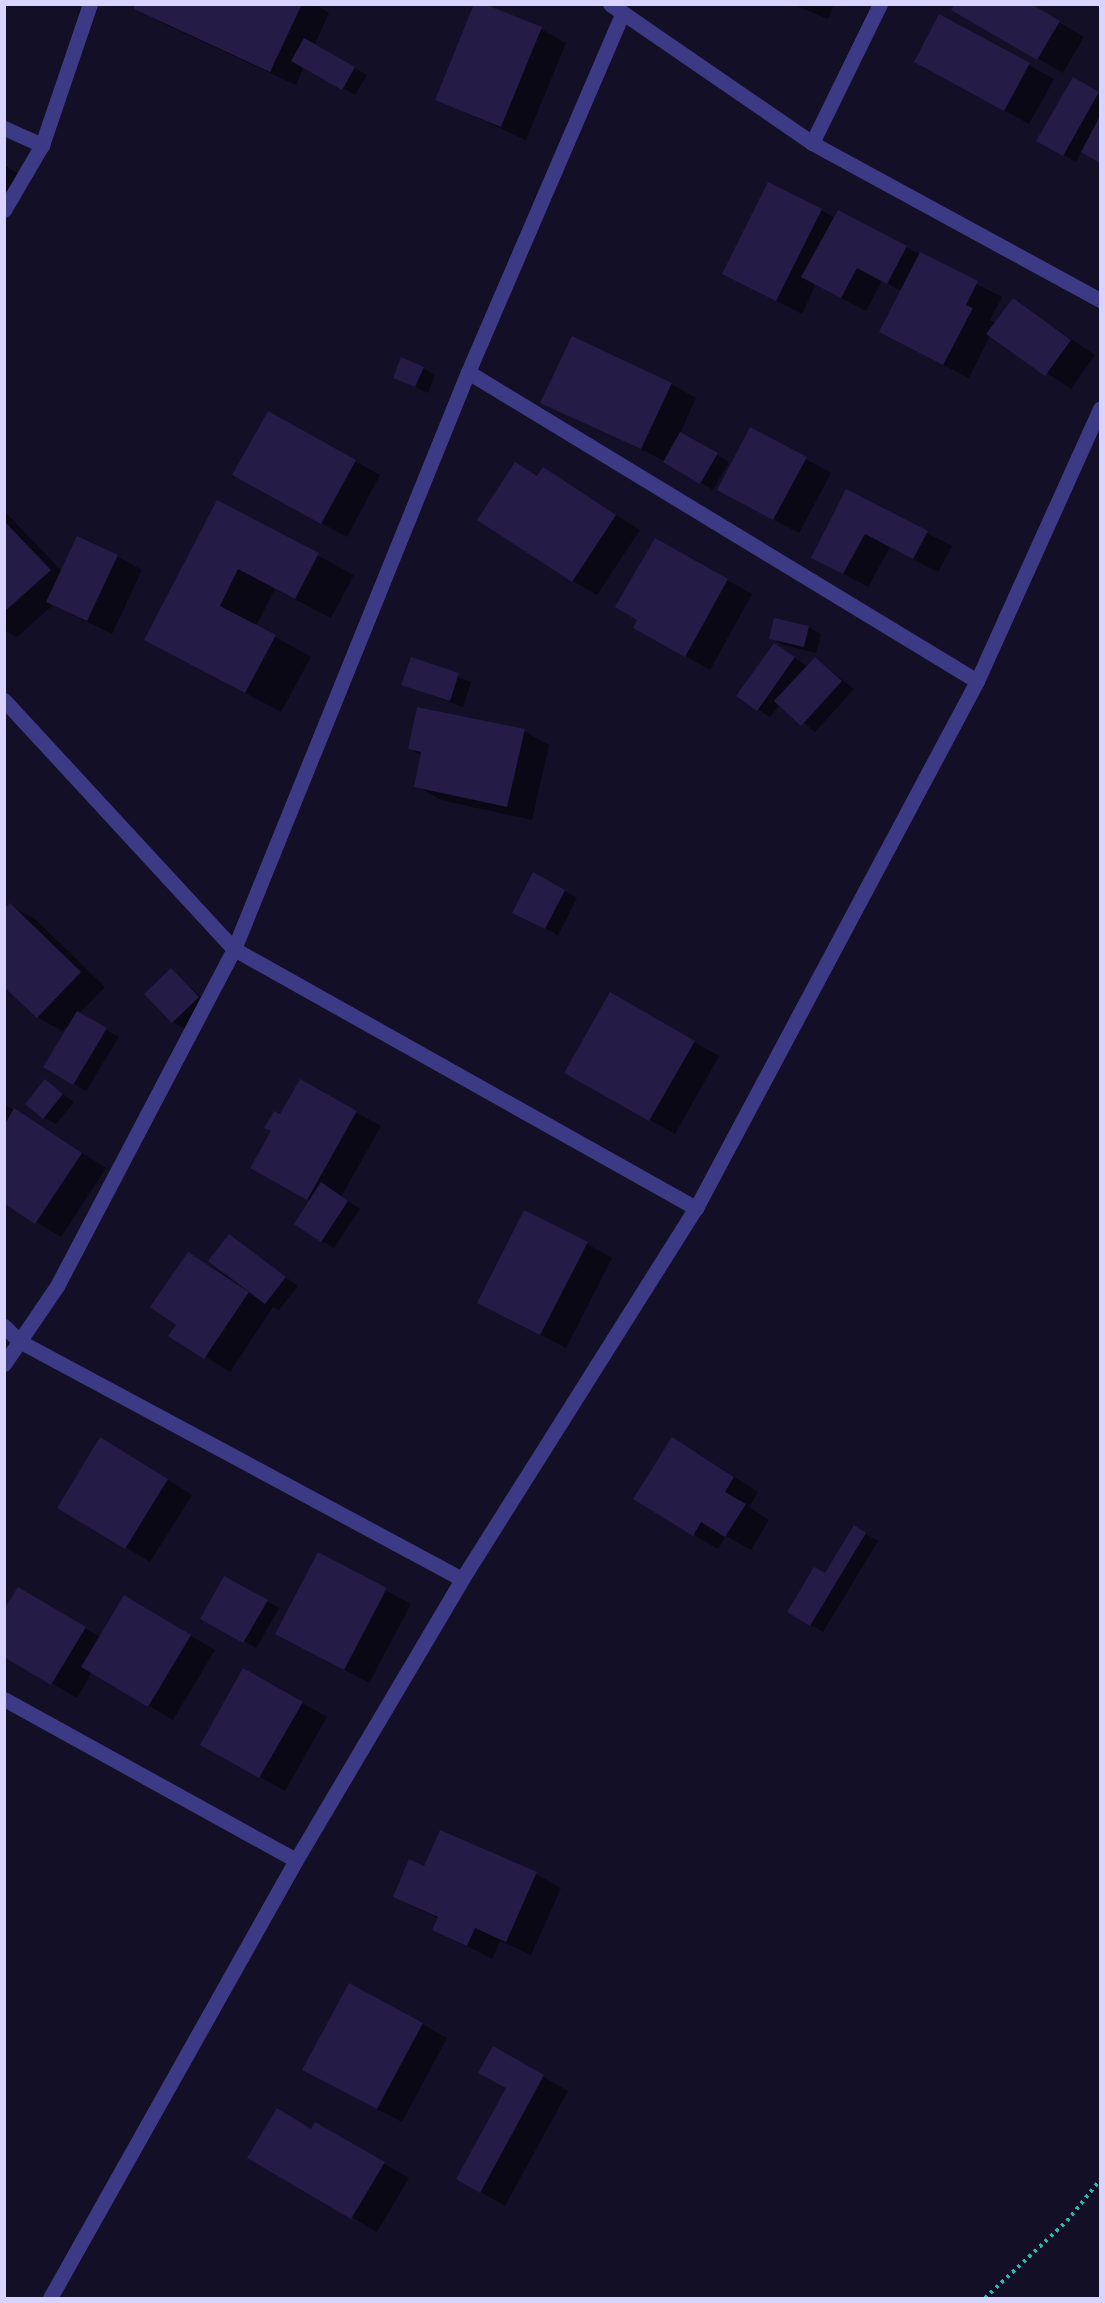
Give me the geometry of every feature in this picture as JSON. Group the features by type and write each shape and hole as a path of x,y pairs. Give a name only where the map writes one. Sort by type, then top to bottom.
{"street":[{"path":"4,210 42,145 90,4"},
{"path":"610,4 622,15 812,143 1101,300"},
{"path":"812,143 880,4"},
{"path":"4,1364 57,1286 234,949 468,372 622,15"},
{"path":"4,128 42,145"},
{"path":"468,372 977,681"},
{"path":"51,2298 296,1860 462,1579 696,1208 977,681 1101,408"},
{"path":"4,700 234,949 696,1208"},
{"path":"4,1326 19,1341 462,1579"},
{"path":"4,1699 296,1860"}],"path":[{"path":"985,2298 1067,2221 1101,2180"}],"building":[{"path":"135,4 302,4 270,72 134,9"},
{"path":"474,4 484,4 542,27 501,127 435,100"},
{"path":"955,4 1031,4 1060,21 1037,60 951,10"},
{"path":"939,14 1030,63 1004,111 914,62"},
{"path":"304,38 355,67 342,90 291,61"},
{"path":"1073,77 1099,92 1063,156 1036,141"},
{"path":"1100,116 1100,163 1081,152"},
{"path":"768,182 822,209 776,301 722,274"},
{"path":"838,210 907,246 887,284 857,268 841,298 801,277"},
{"path":"920,252 978,281 966,305 973,308 943,365 879,332"},
{"path":"1013,298 1071,340 1045,376 986,334"},
{"path":"572,336 672,383 641,449 540,403"},
{"path":"401,357 424,367 415,387 393,378"},
{"path":"268,411 356,460 321,524 232,475"},
{"path":"750,427 807,457 773,520 717,490"},
{"path":"680,432 718,453 700,484 663,462"},
{"path":"515,462 537,476 543,467 616,515 572,582 477,520"},
{"path":"846,489 928,531 913,559 865,534 843,574 811,558"},
{"path":"217,500 319,553 295,599 238,569 220,606 276,635 245,693 144,640"},
{"path":"4,521 51,570 4,612"},
{"path":"77,536 118,555 87,621 46,602"},
{"path":"655,538 728,579 685,657 633,628 637,620 615,607"},
{"path":"774,618 809,626 804,647 769,639"},
{"path":"774,643 795,657 757,711 736,696"},
{"path":"411,657 459,673 450,701 401,685"},
{"path":"815,657 842,681 801,726 774,701"},
{"path":"417,707 525,729 507,807 414,787 421,752 408,749"},
{"path":"533,872 565,890 545,929 512,913"},
{"path":"10,903 81,972 37,1018 4,987 4,909"},
{"path":"171,968 199,997 172,1023 144,994"},
{"path":"610,992 695,1041 649,1121 564,1073"},
{"path":"77,1011 107,1028 73,1085 43,1067"},
{"path":"45,1079 63,1094 43,1119 25,1104"},
{"path":"300,1079 357,1111 307,1200 250,1168 271,1131 264,1128 274,1111 280,1114"},
{"path":"14,1108 82,1153 35,1224 5,1204 5,1124"},
{"path":"321,1182 348,1201 321,1242 294,1224"},
{"path":"524,1210 588,1242 540,1335 477,1303"},
{"path":"229,1234 286,1277 265,1304 208,1261"},
{"path":"188,1252 249,1292 204,1359 168,1336 176,1325 150,1307"},
{"path":"100,1437 168,1479 125,1549 57,1508"},
{"path":"672,1437 734,1477 725,1492 746,1504 725,1537 701,1522 693,1536 633,1499"},
{"path":"854,1525 866,1533 810,1626 787,1612 814,1567 825,1573"},
{"path":"318,1552 387,1588 344,1670 275,1634"},
{"path":"224,1576 268,1600 243,1643 200,1619"},
{"path":"18,1587 86,1627 51,1685 4,1657 4,1609"},
{"path":"124,1595 191,1635 148,1707 81,1667"},
{"path":"243,1668 303,1702 259,1778 200,1745"},
{"path":"440,1830 537,1872 506,1942 475,1928 467,1946 432,1930 438,1917 393,1897 409,1859 424,1866"},
{"path":"349,1983 423,2023 377,2109 302,2070"},
{"path":"493,2046 544,2075 480,2193 456,2179 506,2088 478,2073"},
{"path":"277,2108 311,2129 315,2122 385,2162 351,2219 247,2158"}]}
